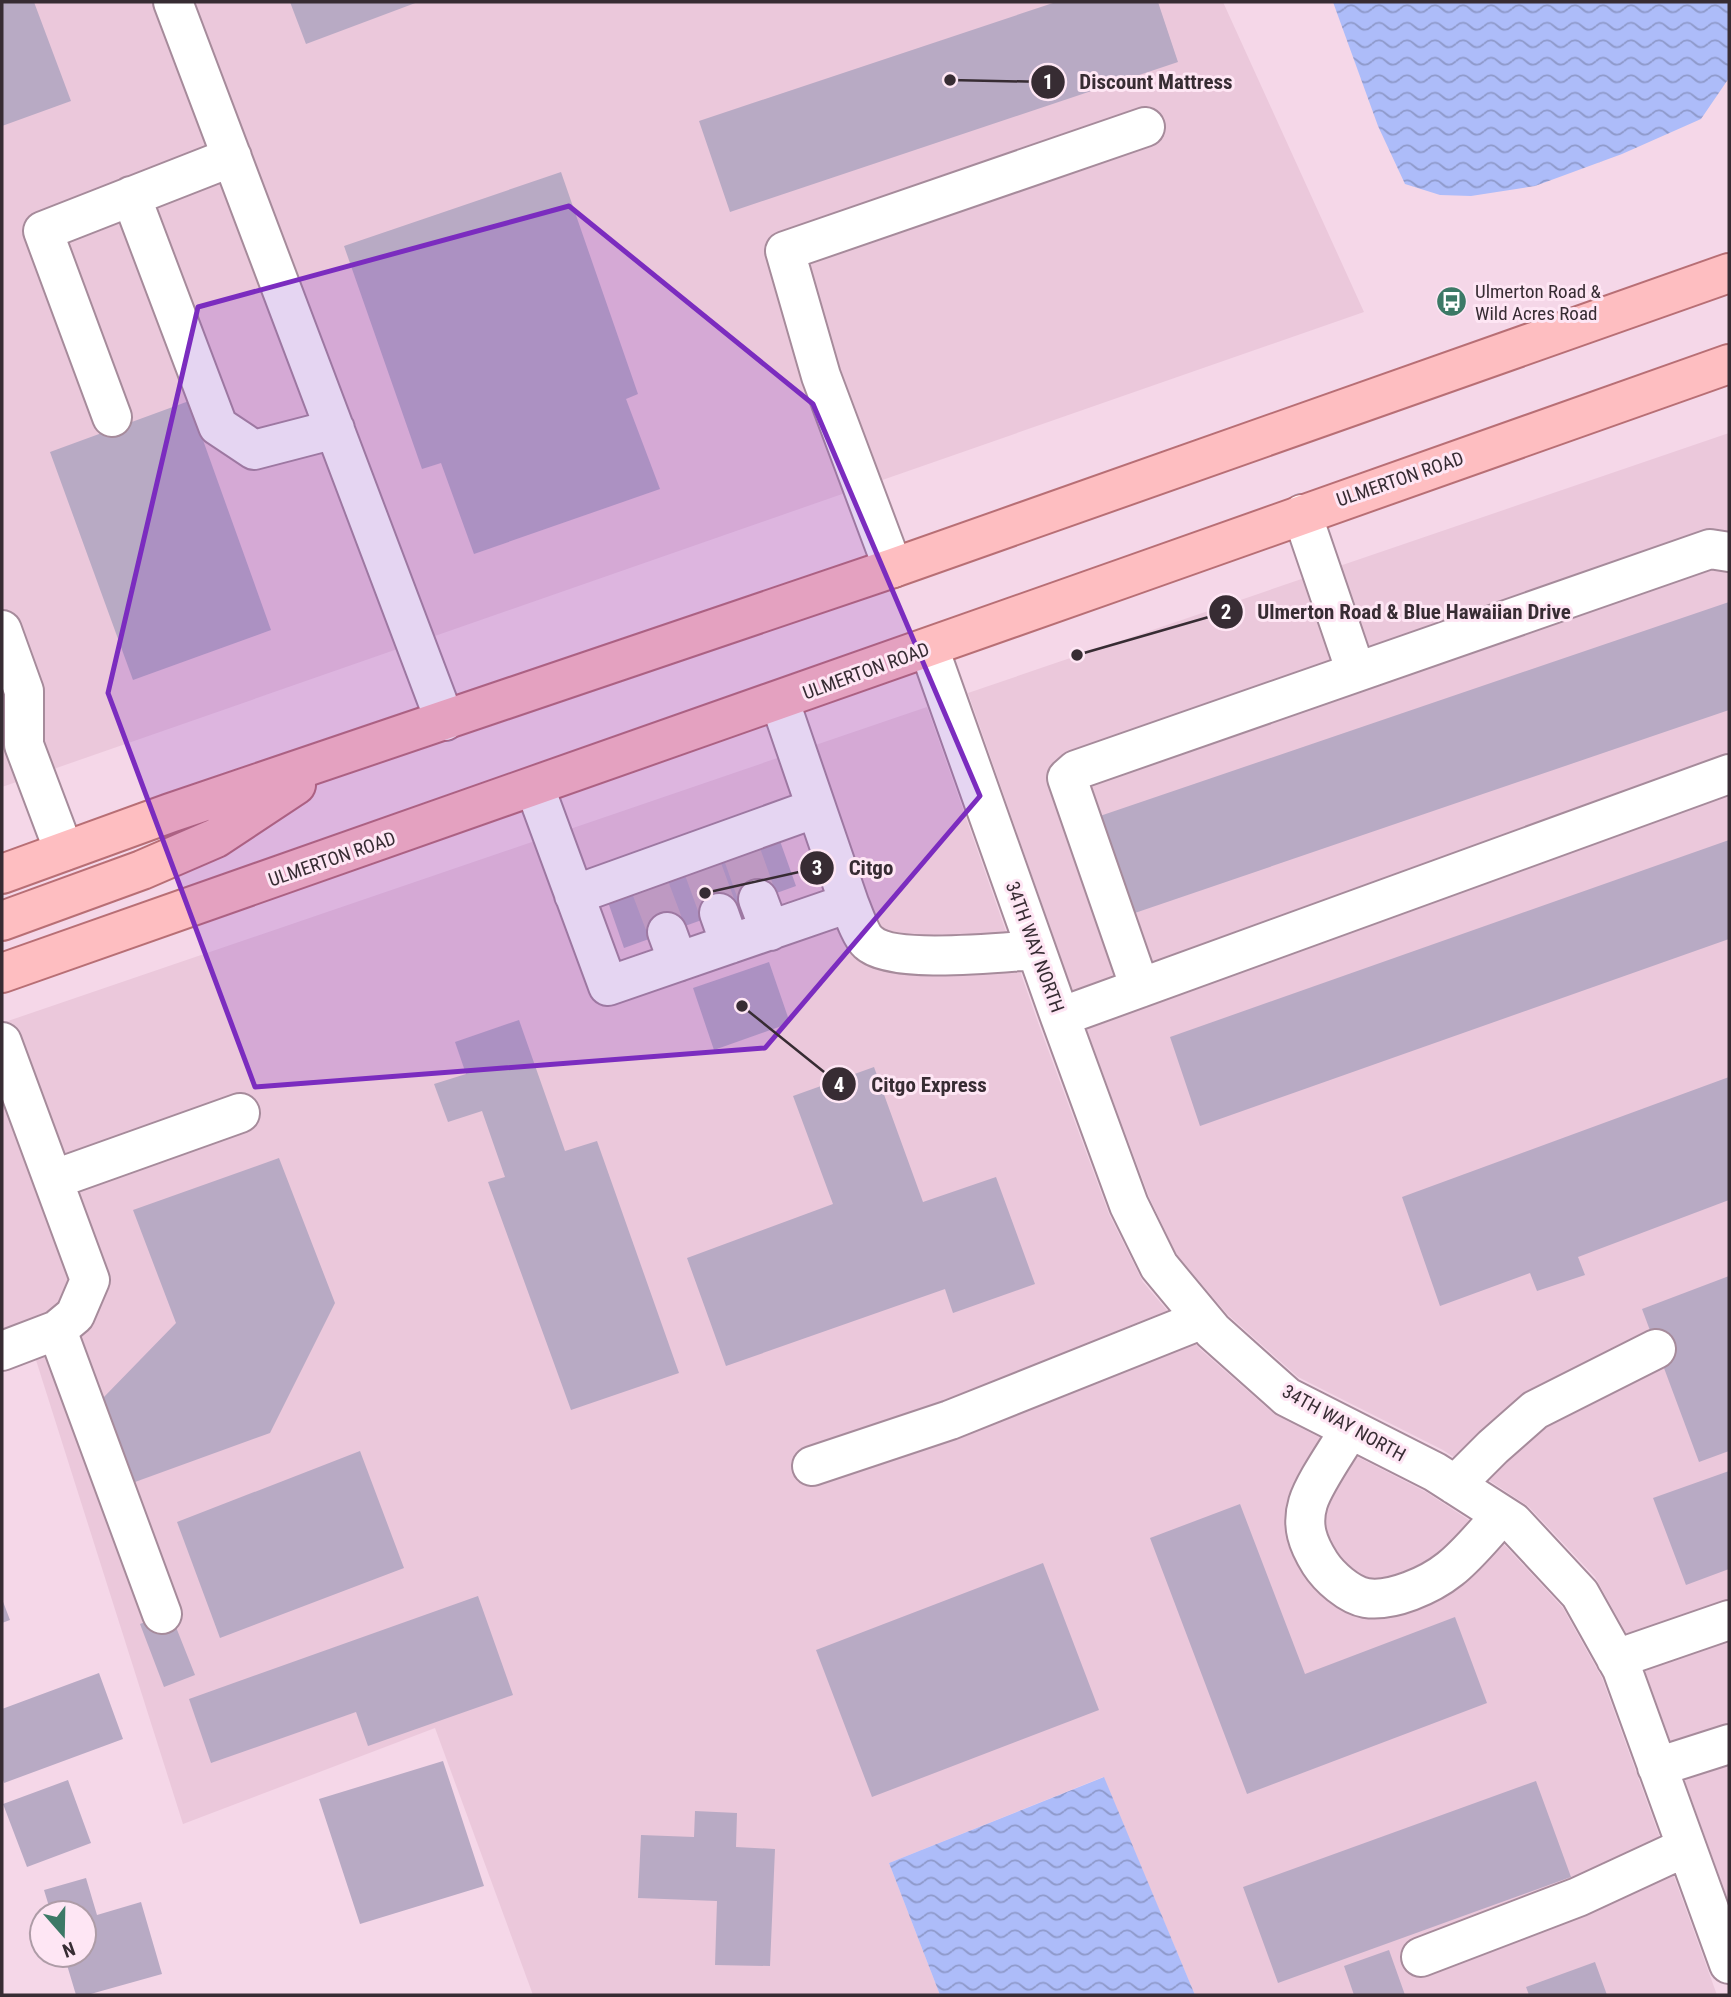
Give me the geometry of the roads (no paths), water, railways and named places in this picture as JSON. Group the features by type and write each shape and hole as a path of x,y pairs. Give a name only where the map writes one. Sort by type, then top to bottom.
{"main road":[{"path":"2,874 893,568 1729,274"},
{"name":"ULMERTON ROAD","path":"2,973 780,702 1729,364"},
{"path":"2,921 142,870 216,838 338,757"}],"street":[{"path":"173,2 445,720"},
{"path":"893,568 821,376 786,251 1145,127"},
{"path":"113,417 43,231 232,157"},
{"path":"131,196 218,426 254,450 335,429"},
{"path":"1302,514 1356,673"},
{"path":"1140,988 1067,778 1076,770 1710,549 1729,552"},
{"path":"2,630 24,691 24,745 64,851"},
{"name":"34TH WAY NORTH","path":"929,648 1129,1206 1159,1266 1203,1319 1287,1397 1435,1472 1513,1522 1580,1594 1616,1659 1729,1965"},
{"path":"780,702 849,903 868,942 885,950 924,956 1036,950"},
{"path":"1060,1017 1729,774"},
{"path":"534,788 608,986 673,947 764,915 849,903"},
{"path":"573,895 647,879 739,846 816,808"},
{"path":"2,1042 55,1179 90,1280 75,1315 57,1331 2,1351"},
{"path":"55,1179 240,1113"},
{"path":"812,1466 950,1420 1203,1319"},
{"path":"57,1331 162,1614"},
{"path":"1455,1485 1535,1410 1656,1349"},
{"path":"1350,1429 1308,1502 1304,1526 1311,1549 1325,1570 1344,1587 1366,1598 1394,1596 1425,1585 1451,1568 1502,1515"},
{"path":"1616,1659 1729,1620"},
{"path":"1657,1767 1729,1744"},
{"path":"1421,1957 1578,1897 1686,1847"}],"water":[{"path":"1333,2 1729,2 1729,78 1701,119 1622,154 1535,186 1471,196 1440,195 1405,184 1378,126"},
{"path":"1104,1777 1195,1995 940,1995 889,1863"}],"tunnel":[{"path":"742,854 758,899"},
{"path":"703,869 719,913"},
{"path":"650,887 667,932"}],"place":[{"name":"Discount Mattress","path":"950,80"},
{"name":"Ulmerton Road & Wild Acres Road","path":"1452,302"},
{"name":"Ulmerton Road & Blue Hawaiian Drive","path":"1077,655"},
{"name":"Citgo","path":"705,893"},
{"name":"Citgo Express","path":"742,1006"}]}
